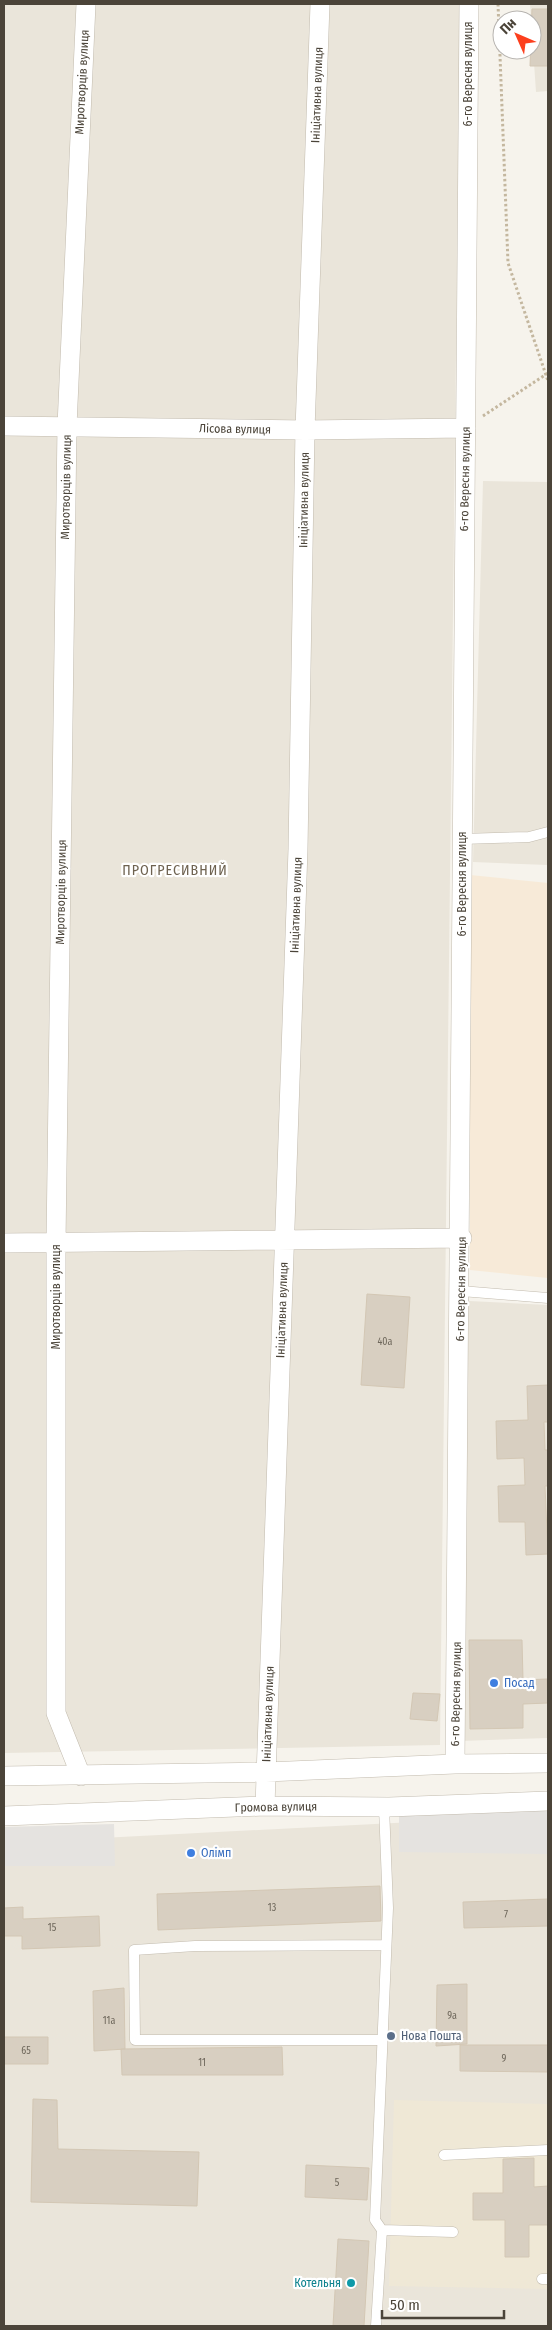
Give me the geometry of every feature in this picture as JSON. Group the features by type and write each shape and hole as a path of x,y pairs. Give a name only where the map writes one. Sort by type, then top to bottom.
{"street":[{"name":"Миротворців вулиця","path":"81,1776 56,1713 56,1242 67,426 86,4"},
{"name":"Ініціативна вулиця","path":"266,1806 298,849 305,430 320,4"},
{"name":"6-го Вересня вулиця","path":"455,1764 462,1238 462,839 469,4"},
{"name":"Лісова вулиця","path":"4,426 305,430 466,428"},
{"path":"4,1243 462,1238"},
{"path":"4,1776 266,1772 455,1764 548,1763"},
{"name":"Громова вулиця","path":"4,1816 266,1806 384,1807 548,1801"}],"lane":[{"path":"462,839 529,837 548,832"},
{"path":"461,1291 548,1298"},
{"path":"376,2326 382,2230 375,2220 388,1908 384,1807"},
{"path":"382,2040 135,2040 134,1950 195,1946 386,1945"},
{"path":"444,2155 548,2150"},
{"path":"382,2230 453,2232"}],"path":[{"path":"498,4 508,263 548,382"},
{"path":"466,428 546,374"}],"shaded area":[{"path":"4,4 460,4 440,1745 4,1753"},
{"path":"530,4 548,4 548,91 536,92 534,60 542,60 542,10 530,10"},
{"path":"483,481 548,482 548,865 473,862"},
{"path":"470,875 548,883 548,1278 470,1270"},
{"path":"469,1301 548,1305 548,1738 460,1741"},
{"path":"548,1809 548,1854 399,1852 399,1815"},
{"path":"548,1815 548,2326 4,2326 4,1843"},
{"path":"114,1824 115,1866 4,1866 4,1827"},
{"path":"394,2100 548,2104 548,2289 389,2286"}],"building":[{"path":"548,9 548,66 530,66 530,60 542,60 542,10 532,10"},
{"path":"367,1294 410,1297 404,1388 361,1385"},
{"path":"548,1385 548,1422 544,1422 545,1450 548,1450 548,1486 545,1486 548,1554 526,1555 525,1522 499,1522 498,1486 525,1485 524,1458 497,1459 496,1421 528,1420 527,1386"},
{"path":"469,1640 522,1640 523,1680 547,1679 548,1703 523,1704 523,1728 470,1729"},
{"path":"413,1693 440,1694 437,1721 410,1719"},
{"path":"380,1886 381,1921 158,1930 157,1894"},
{"path":"548,1899 548,1926 464,1928 463,1902"},
{"path":"23,1907 23,1919 99,1916 100,1946 22,1949 22,1936 4,1936 4,1908"},
{"path":"467,1984 467,2044 436,2046 437,1985"},
{"path":"124,1988 125,2049 94,2051 93,1991"},
{"path":"4,2037 48,2037 48,2064 4,2064"},
{"path":"460,2045 548,2045 548,2072 460,2071"},
{"path":"282,2047 283,2075 122,2075 121,2049"},
{"path":"33,2099 57,2100 58,2149 199,2152 197,2206 31,2202"},
{"path":"534,2158 534,2187 548,2186 548,2225 529,2225 529,2257 505,2257 505,2220 473,2220 473,2193 503,2193 503,2159"},
{"path":"306,2165 369,2168 367,2200 305,2197"},
{"name":"Котельня","path":"338,2239 369,2241 364,2326 333,2326"}],"place":[{"name":"Посад","path":"494,1683"},
{"name":"Олімп","path":"191,1853"},
{"name":"Нова Пошта","path":"391,2036"},
{"name":"Котельня","path":"351,2283"}],"district":[{"name":"ПРОГРЕСИВНИЙ","path":"175,870"}]}
